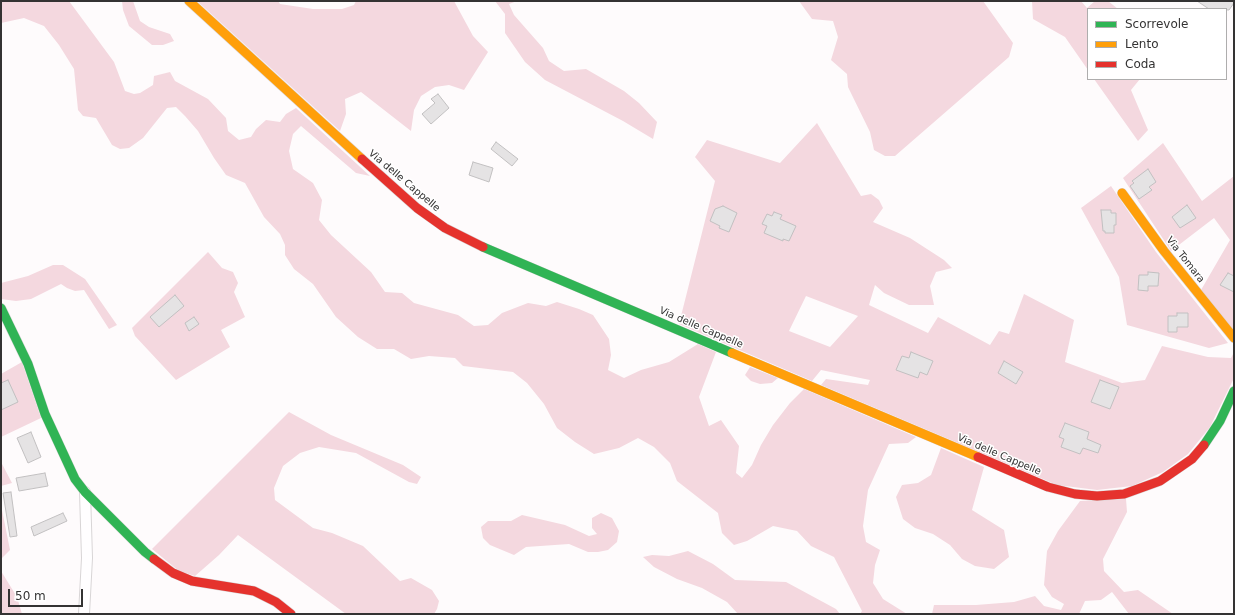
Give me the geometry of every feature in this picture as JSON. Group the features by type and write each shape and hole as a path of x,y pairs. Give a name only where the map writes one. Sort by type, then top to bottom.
{"main road":[{"name":"Via delle Cappelle","path":"189,1 365,162 417,208 445,228 477,244 1048,487 1075,494 1097,496 1124,494 1160,481 1192,459 1203,447 1215,430 1234,391"},
{"name":"Via Tomara","path":"1122,193 1164,251 1234,338"},
{"path":"1,308 28,364 48,420 75,479 85,492 145,552 173,574 192,581 254,590 276,602 291,614"}],"street":[{"path":"84,614 87,558 85,492"}],"shaded area":[{"path":"1,1 69,1 114,62 125,91 134,94 140,93 153,85 154,76 170,72 175,81 208,99 226,118 228,131 239,140 251,137 256,129 266,120 280,122 286,114 296,108 370,176 356,173 301,126 293,134 289,151 293,169 313,183 322,200 319,220 331,235 371,272 385,292 402,293 414,303 458,315 474,326 488,325 502,313 528,303 546,306 557,302 579,309 593,315 609,339 611,355 608,370 624,378 641,370 669,362 698,344 716,352 699,397 709,426 721,420 739,446 736,473 742,478 752,465 761,445 773,425 790,403 804,389 916,437 908,443 889,444 868,490 863,526 866,542 880,550 875,565 873,583 883,599 907,614 860,614 862,611 834,557 811,546 797,531 773,526 747,541 734,545 722,533 718,513 677,481 670,463 654,447 638,438 619,448 594,454 557,428 544,404 527,383 513,372 463,366 455,358 429,356 411,359 394,349 377,349 358,337 336,317 313,284 294,269 285,255 285,245 280,234 264,217 245,183 226,175 198,131 176,107 167,108 143,138 129,148 120,149 112,145 96,118 83,116 78,110 74,69 59,45 44,26 24,18 1,23"},
{"path":"122,1 133,1 140,21 149,27 170,34 174,41 163,45 152,45 129,26 123,10"},
{"path":"197,1 278,1 280,4 313,9 342,9 354,5 356,1 454,1 473,36 488,52 464,90 449,85 435,87 421,96 414,110 411,131 361,92 345,99 346,114 340,131"},
{"path":"495,1 517,1 509,4 514,15 543,48 549,61 564,71 586,69 624,91 639,103 657,122 653,139 623,121 545,80 525,62 505,33 505,14"},
{"path":"799,1 983,1 1013,43 1009,57 895,156 885,156 874,150 870,132 848,87 847,74 831,60 838,37 833,21 812,19"},
{"path":"1032,1 1081,1 1087,8 1087,69 1065,37 1033,19"},
{"path":"1095,1 1108,1 1117,8 1087,8"},
{"path":"1095,80 1139,80 1131,90 1148,130 1138,141"},
{"path":"817,123 861,196 871,194 879,200 883,208 873,222 910,238 944,260 952,268 936,272 930,286 934,305 909,305 884,293 875,285 869,305 928,333 938,317 990,345 999,331 1009,334 1024,294 1074,320 1065,362 1122,383 1145,380 1162,346 1208,357 1231,358 1234,352 1234,378 1210,427 1188,454 1163,472 1132,486 1097,490 1057,485 821,385 826,379 868,385 870,380 821,370 812,381 679,324 715,181 695,157 707,140 780,163","holes":["806,296 858,316 830,347 789,331"]},
{"path":"1163,143 1202,201 1234,176 1234,332 1201,290 1230,240 1214,218 1171,251 1123,178"},
{"path":"1111,186 1156,252 1228,343 1209,348 1127,325 1119,277 1081,208"},
{"path":"208,252 222,268 233,272 238,283 234,292 245,317 221,330 230,347 176,380 135,336 132,328"},
{"path":"53,265 63,265 85,279 117,325 109,329 84,290 75,291 61,284 31,299 16,301 1,299 1,283 28,276"},
{"path":"22,362 41,418 1,437 1,374"},
{"path":"750,367 778,378 772,383 760,384 751,381 745,375"},
{"path":"289,412 331,435 403,465 421,477 417,484 409,482 356,453 319,447 300,453 283,466 274,488 275,500 313,528 332,533 363,546 400,581 411,578 432,590 439,601 434,614 346,614 238,535 219,555 195,576 179,571 152,549"},
{"path":"941,448 984,467 972,510 1004,530 1009,557 994,569 975,566 962,559 950,545 933,534 915,528 903,519 896,497 902,485 918,483 931,475"},
{"path":"1,462 12,483 1,486"},
{"path":"1126,499 1127,512 1103,559 1104,571 1124,592 1138,590 1173,614 1129,614 1112,592 1101,600 1085,601 1079,614 932,614 934,605 976,605 1014,602 1035,596 1044,606 1061,610 1064,604 1052,597 1044,585 1047,551 1058,531 1080,501"},
{"path":"1,505 10,550 1,559"},
{"path":"601,513 612,518 619,531 617,542 608,550 598,552 588,552 569,544 526,547 514,555 490,545 483,538 481,527 488,521 511,521 522,515 565,525 589,536 597,534 592,528 592,518"},
{"path":"688,551 713,564 735,580 786,582 836,609 840,614 738,614 727,602 702,588 677,579 654,567 643,557 652,555 669,556"},
{"path":"1,571 17,597 22,614 1,614"}],"building":[{"path":"1197,1 1234,1 1229,10 1227,10 1227,8 1208,8"},
{"path":"438,94 449,108 431,124 422,114 435,103 431,99"},
{"path":"496,142 518,159 512,166 491,149"},
{"path":"473,162 493,168 489,182 469,175"},
{"path":"1148,169 1156,182 1149,187 1152,190 1139,199 1130,186 1134,183 1132,181"},
{"path":"1187,205 1196,218 1180,228 1172,217"},
{"path":"723,206 737,213 729,232 719,228 720,226 710,221 715,209"},
{"path":"1101,210 1111,210 1111,213 1116,213 1114,233 1105,233 1105,231 1103,231"},
{"path":"774,212 782,215 780,219 796,226 789,241 783,239 783,241 764,233 767,226 762,224 767,214 772,216"},
{"path":"1148,272 1159,273 1158,286 1148,286 1148,291 1138,290 1139,275 1148,275"},
{"path":"1228,273 1234,276 1234,292 1220,285"},
{"path":"175,295 184,306 159,327 150,317"},
{"path":"1177,313 1188,313 1188,327 1177,327 1177,332 1168,332 1168,316 1177,316"},
{"path":"194,317 199,324 189,331 185,323"},
{"path":"911,352 933,361 927,375 920,372 918,378 896,370 902,356 909,358"},
{"path":"1004,361 1023,372 1016,384 998,373"},
{"path":"8,380 18,402 1,410 1,383"},
{"path":"1100,380 1119,387 1110,409 1091,402"},
{"path":"1065,423 1089,432 1087,439 1101,445 1098,453 1083,448 1080,454 1061,447 1064,439 1059,437"},
{"path":"31,432 41,457 28,463 17,438"},
{"path":"45,473 48,486 19,491 16,478"},
{"path":"11,492 17,536 10,537 3,493"},
{"path":"63,513 67,521 34,536 31,527"}],"traffic: fast":[{"path":"483,247 732,353"},
{"path":"1,308 28,364 45,414 75,479 85,492 145,552 154,559"},
{"path":"1204,445 1220,421 1234,391"}],"traffic: slow":[{"path":"189,1 362,159"},
{"path":"1122,193 1164,251 1234,338"},
{"path":"732,353 978,457"}],"traffic: jam":[{"path":"362,159 417,208 445,228 483,247"},
{"path":"978,457 1048,487 1075,494 1097,496 1124,494 1160,481 1192,459 1204,445"},
{"path":"154,559 173,573 192,581 254,591 276,602 291,614"}]}
